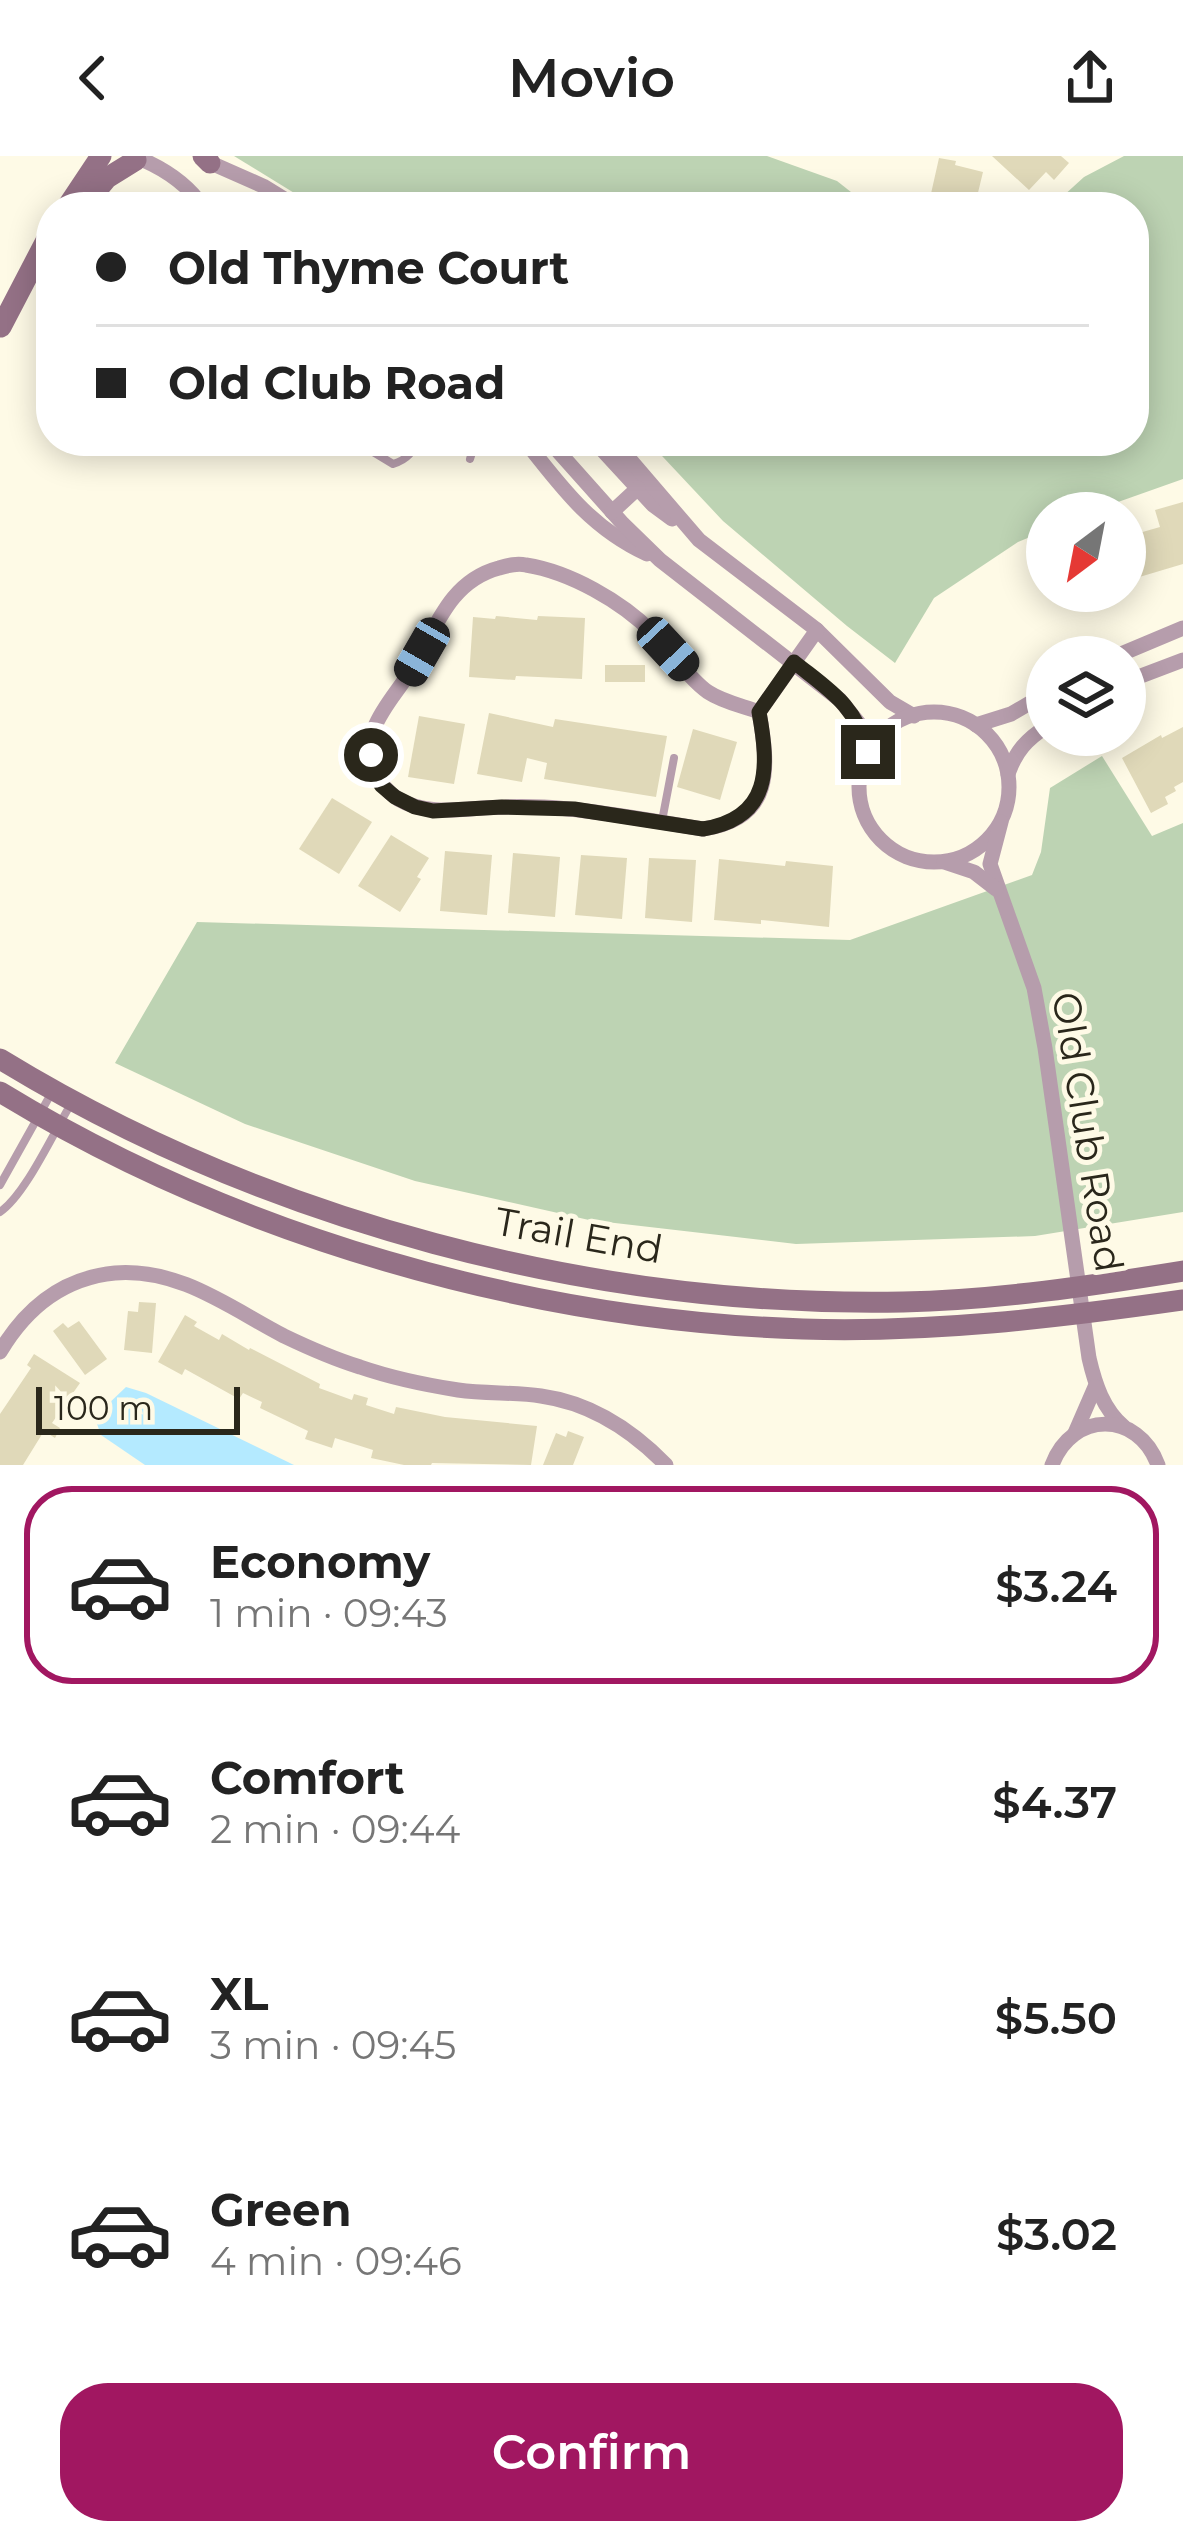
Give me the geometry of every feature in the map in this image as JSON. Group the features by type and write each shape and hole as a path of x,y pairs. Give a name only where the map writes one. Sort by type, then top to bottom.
{"street":[{"path":"77,192 101,156"},
{"path":"95,192 107,178 139,158 193,192"},
{"path":"204,158 273,192"},
{"path":"1,328 36,260"},
{"path":"1,328 36,277"},
{"path":"537,456 580,509 627,544 660,560"},
{"path":"562,456 660,560 840,700 861,726 868,752"},
{"path":"608,456 653,505 817,630 890,702 914,716"},
{"path":"627,456 699,540"},
{"path":"612,512 638,488"},
{"path":"759,712 707,692 649,629 611,602 573,580 520,563 475,578 454,595 372,729 370,748 381,785 400,800 433,811 542,807 703,829 724,825 742,815 763,787 767,767 759,712 817,630"},
{"path":"1146,644 1183,628"},
{"path":"1146,674 1183,660"},
{"path":"976,725 1026,705"},
{"path":"943,862 983,845 1001,822 1009,793 1008,774 998,748 976,725 931,712 889,728 868,752 862,768 862,807 872,828 892,849 908,858 974,872 999,891"},
{"path":"1008,774 1016,752 1026,742"},
{"name":"Old Club Road","path":"1001,822 990,864 1034,988 1096,1387 1114,1418 1134,1432 1155,1457"},
{"name":"Trail End","path":"0,1059 153,1142 286,1197 469,1252 589,1277 696,1293 905,1302 1048,1290 1183,1271"},
{"name":"Trail End","path":"0,1093 134,1165 275,1224 366,1254 541,1298 690,1321 803,1329 1006,1324 1183,1300"},
{"path":"0,1352 38,1302 65,1286 90,1277 145,1273 171,1278 322,1353 406,1380 566,1401 625,1427 666,1465"},
{"path":"1052,1460 1075,1433 1096,1387"},
{"path":"1075,1433 1100,1424 1124,1427"},
{"path":"1155,1457 1179,1465"}],"lane":[{"path":"380,456 393,464 408,456"},
{"path":"662,823 674,758"},
{"path":"0,1185 63,1096"},
{"path":"0,1211 26,1184 48,1122 63,1096"}],"green space":[{"path":"234,156 767,156 837,181 851,192 293,192"},
{"path":"1124,156 1183,156 1183,479 1146,492 1026,492 1026,539 934,598 895,663 723,521 662,456 1149,456 1149,192 1068,192 1084,177"},
{"path":"1102,756 1152,836 1183,823 1183,1212 1035,1236 796,1244 589,1220 415,1181 245,1124 115,1063 197,922 850,940 1032,875 1041,852 1050,788"}],"water":[{"path":"126,1387 294,1465 145,1465 101,1435 97,1424 104,1408"}],"building":[{"path":"992,156 1061,156 1069,163 1054,180 1046,172 1029,190"},
{"path":"939,158 983,172 978,192 931,192"},
{"path":"1183,502 1183,564 1146,575 1146,531 1160,527 1155,510"},
{"path":"473,617 585,618 582,679 469,677"},
{"path":"605,665 645,665 645,682 605,682"},
{"path":"489,713 553,727 555,719 667,736 656,797 544,779 547,763 527,758 522,782 477,774"},
{"path":"419,716 465,724 454,784 408,777"},
{"path":"1183,727 1183,782 1165,797 1168,804 1151,813 1122,758 1146,756 1146,744"},
{"path":"693,729 737,742 720,800 677,787"},
{"path":"332,798 372,822 339,874 299,849"},
{"path":"391,835 429,858 400,912 358,886"},
{"path":"445,851 492,855 487,915 440,911"},
{"path":"513,853 560,857 555,917 508,913"},
{"path":"581,855 627,858 622,919 575,915"},
{"path":"649,858 696,860 692,922 645,918"},
{"path":"719,859 833,866 829,927 714,920"},
{"path":"139,1302 156,1303 152,1353 124,1350 128,1311 138,1312"},
{"path":"185,1315 219,1340 222,1334 320,1384 319,1388 352,1400 354,1394 368,1398 366,1405 394,1414 396,1407 537,1426 531,1465 404,1465 371,1458 373,1450 335,1438 332,1448 305,1439 308,1431 260,1408 262,1402 243,1393 239,1399 185,1369 182,1375 158,1362"},
{"path":"79,1321 107,1359 85,1375 53,1331 63,1323 68,1328"},
{"path":"34,1354 80,1383 52,1423 60,1428 55,1438 44,1431 23,1465 0,1465 0,1414 31,1368 27,1365"},
{"path":"568,1431 584,1437 573,1465 543,1465 556,1433 566,1437"}],"route":[{"path":"371,755 381,785 400,800 433,811 542,807 703,829 724,825 742,815 763,787 767,767 759,712 794,662 840,700 861,726 868,752"}]}
